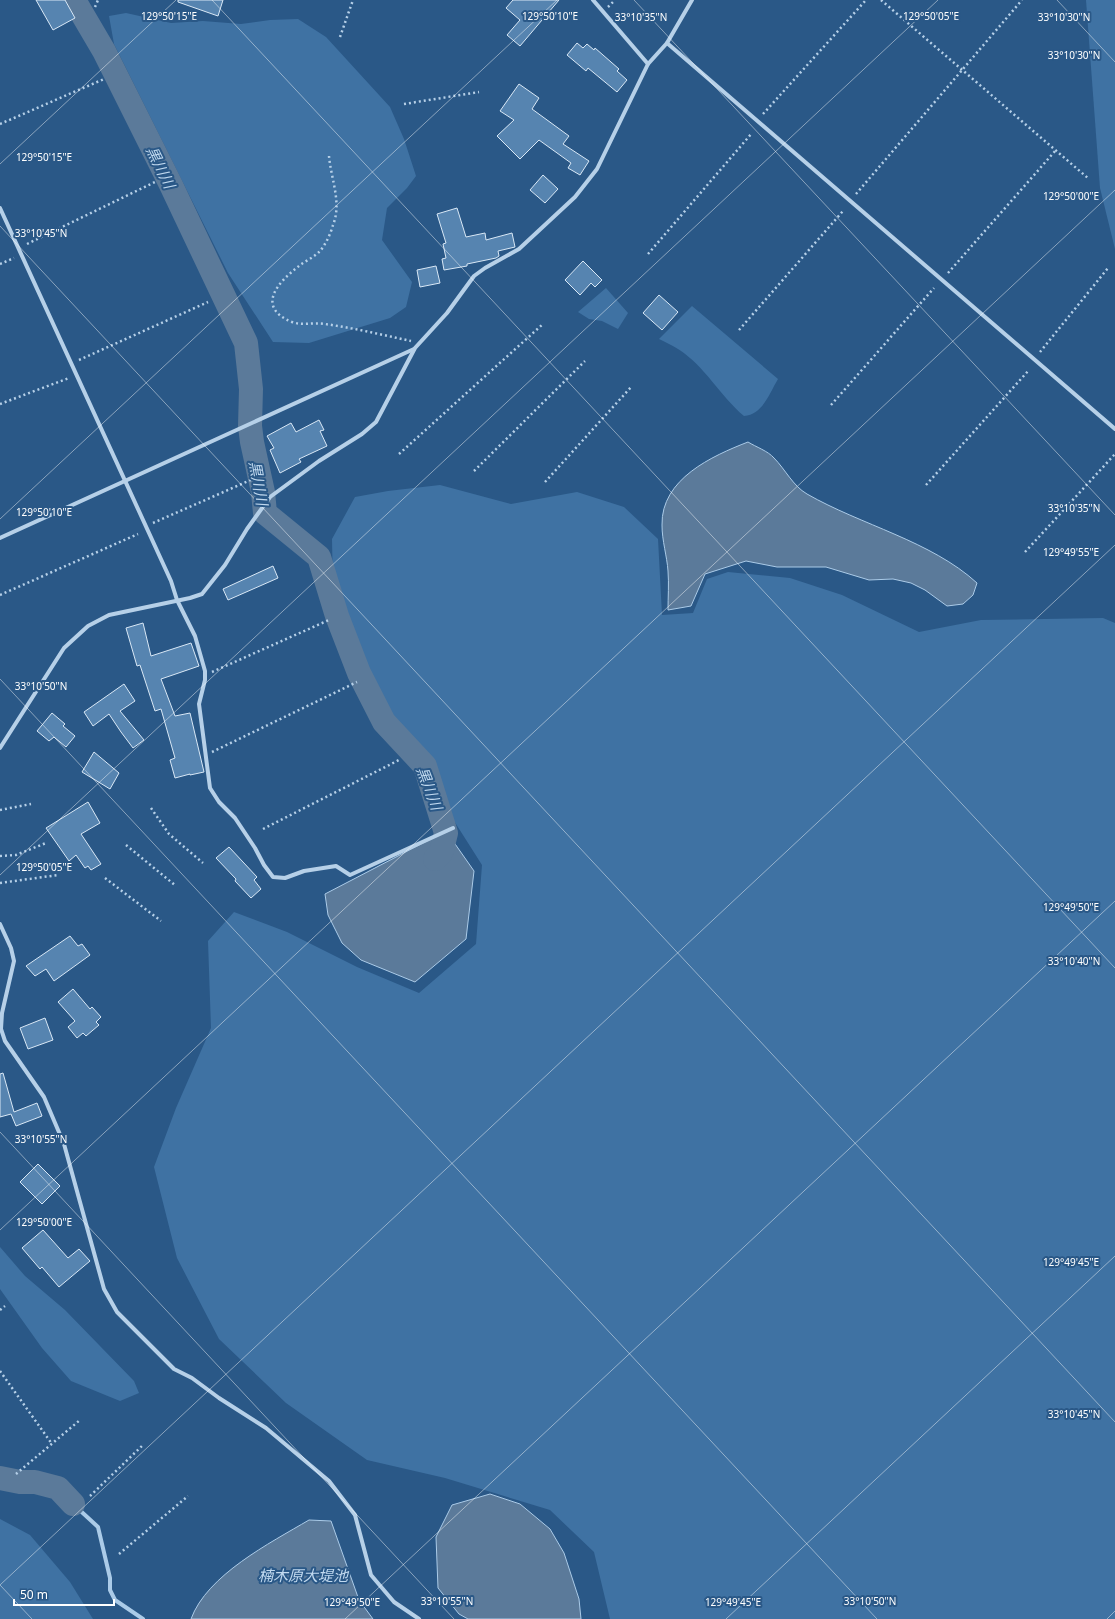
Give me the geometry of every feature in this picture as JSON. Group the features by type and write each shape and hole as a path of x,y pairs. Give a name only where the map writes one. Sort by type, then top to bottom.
{"street":[{"path":"592,0 648,64"},
{"path":"0,748 64,648 88,626 109,615 190,598 202,594 225,565 247,528 270,497 319,461 362,434 376,422 415,348 447,313 463,289 474,276 485,268 519,249 575,197 597,169 648,64 667,43 692,0"},
{"path":"667,43 1115,428"},
{"path":"0,208 171,581 177,600 195,636 205,671 205,680 199,704 210,788 219,802 235,818 256,848 264,865 273,877 285,878 304,871 336,866 350,875 453,828"},
{"path":"0,538 415,348"},
{"path":"0,924 11,948 14,961 2,1013 1,1029 5,1041 44,1097 64,1144 104,1289 117,1312 174,1369 192,1378 219,1398 266,1428 329,1481 355,1515 371,1575 394,1602 419,1619"}],"path":[{"path":"95,7 98,0"},
{"path":"340,36 353,0"},
{"path":"762,114 866,0"},
{"path":"881,0 1089,179"},
{"path":"856,194 1022,0"},
{"path":"0,124 104,79"},
{"path":"404,104 479,92"},
{"path":"648,254 752,133"},
{"path":"948,273 1056,150"},
{"path":"329,156 336,200 334,225 320,251 286,276 277,286 271,301 272,306 280,315 291,322 303,325 323,323 420,343"},
{"path":"27,244 158,181"},
{"path":"739,330 843,211"},
{"path":"0,264 16,257"},
{"path":"1040,352 1108,268"},
{"path":"831,406 934,288"},
{"path":"79,360 208,302"},
{"path":"399,454 542,324"},
{"path":"474,471 586,361"},
{"path":"926,485 1029,370"},
{"path":"0,404 70,378"},
{"path":"545,482 632,386"},
{"path":"1025,552 1115,454"},
{"path":"152,524 253,479"},
{"path":"0,595 138,534"},
{"path":"211,672 329,620"},
{"path":"210,753 357,682"},
{"path":"263,830 401,759"},
{"path":"0,810 31,804"},
{"path":"151,808 169,834 203,863"},
{"path":"0,856 16,855 46,843"},
{"path":"126,845 176,886"},
{"path":"0,883 58,875"},
{"path":"105,878 161,921"},
{"path":"0,1310 5,1306"},
{"path":"0,1370 52,1444"},
{"path":"16,1474 80,1420"},
{"path":"90,1496 143,1444"},
{"path":"119,1554 188,1496"}],"shaded area":[{"path":"1086,0 1115,0 1115,249 1100,188"},
{"path":"126,13 171,23 203,21 241,24 270,20 298,19 326,37 390,107 404,139 416,176 407,188 387,208 382,240 412,282 406,307 390,318 309,343 273,342 228,273 114,44 109,16"},
{"path":"606,288 628,313 618,329 602,321 589,319 578,312"},
{"path":"692,306 778,379 765,402 751,414 744,416 688,356 659,339"},
{"path":"440,485 511,504 577,492 624,507 658,539 662,615 693,613 707,579 728,572 790,578 842,595 919,632 981,620 1103,618 1115,623 1115,1619 610,1619 594,1552 550,1510 445,1478 367,1460 286,1403 219,1339 177,1258 154,1167 176,1108 211,1028 208,941 234,912 287,932 357,967 419,993 476,944 482,865 449,813 435,765 393,726 361,657 333,590 332,539 355,497 388,491"},
{"path":"0,1247 25,1276 65,1310 134,1381 139,1393 120,1401 71,1381 42,1348 0,1289"},
{"path":"0,1519 30,1535 70,1582 93,1619 0,1619"}],"water":[{"path":"748,442 765,451 778,462 797,487 807,494 850,515 895,534 939,556 959,568 977,583 973,595 963,604 947,606 925,590 911,583 893,579 869,580 826,567 777,567 746,561 705,574 691,606 668,610 668,571 662,525 664,509 670,495 679,482 705,462 719,454"},
{"path":"446,831 474,871 466,939 415,982 361,960 342,943 328,915 325,894"},
{"path":"490,1494 520,1504 550,1529 564,1553 579,1599 581,1619 468,1619 459,1614 438,1588 436,1537 452,1505"},
{"name":"楠木原大堤池","path":"309,1520 331,1521 359,1600 373,1619 191,1619 199,1603 225,1574 276,1539"}],"building":[{"path":"36,0 65,0 75,18 53,30"},
{"path":"178,0 223,0 218,16 178,2"},
{"path":"513,0 559,0 520,46 507,35 520,20 506,8"},
{"path":"577,43 583,48 587,44 594,50 595,48 619,69 617,71 627,80 617,92 588,68 586,71 567,55"},
{"path":"519,84 539,98 532,109 569,136 563,144 589,161 580,175 568,168 571,163 539,140 520,159 497,136 514,120 500,111"},
{"path":"543,175 558,189 545,203 530,190"},
{"path":"457,208 466,237 485,233 486,240 512,233 515,247 498,251 499,256 496,258 467,264 467,266 444,270 442,259 446,258 443,244 446,243 437,214"},
{"path":"583,261 602,280 595,287 591,283 580,295 565,280"},
{"path":"436,266 440,283 420,287 417,270"},
{"path":"659,295 678,312 662,330 643,313"},
{"path":"319,420 324,430 320,431 327,446 299,459 301,462 280,473 270,450 274,448 267,436 291,423 296,432"},
{"path":"273,566 278,578 228,600 223,589"},
{"path":"143,623 151,656 191,643 199,666 161,679 175,716 190,713 204,772 175,778 170,760 175,758 161,709 155,711 140,665 137,666 126,628"},
{"path":"124,684 135,701 120,711 144,740 133,748 109,714 93,726 84,712"},
{"path":"52,713 65,724 63,726 75,736 66,747 54,737 49,741 37,731"},
{"path":"94,752 119,773 110,789 82,772"},
{"path":"88,802 100,823 81,834 101,864 91,870 88,866 85,868 76,855 69,861 46,828"},
{"path":"229,847 257,877 254,880 261,889 251,898 235,881 236,879 216,858"},
{"path":"70,936 78,946 82,944 90,955 54,981 46,969 35,976 26,966"},
{"path":"73,989 90,1009 92,1007 101,1017 96,1022 99,1025 86,1036 83,1033 77,1038 68,1027 75,1021 58,1002"},
{"path":"45,1018 53,1040 28,1049 20,1028"},
{"path":"3,1073 14,1112 37,1103 42,1116 16,1126 11,1114 0,1117 0,1074"},
{"path":"38,1164 60,1186 42,1204 20,1182"},
{"path":"43,1230 68,1258 79,1249 90,1261 59,1287 42,1267 40,1269 22,1248"}],"waterway":[{"name":"黒川川","path":"74,0 104,51 171,185 246,343 251,389 250,426 263,492 265,513 319,557 337,616 359,673 384,722 425,766 446,833 441,853 435,859"},
{"path":"0,1478 20,1482 35,1482 58,1488 73,1504"},
{"path":"73,1504 98,1527 110,1578 110,1590 115,1600 143,1619"}]}
